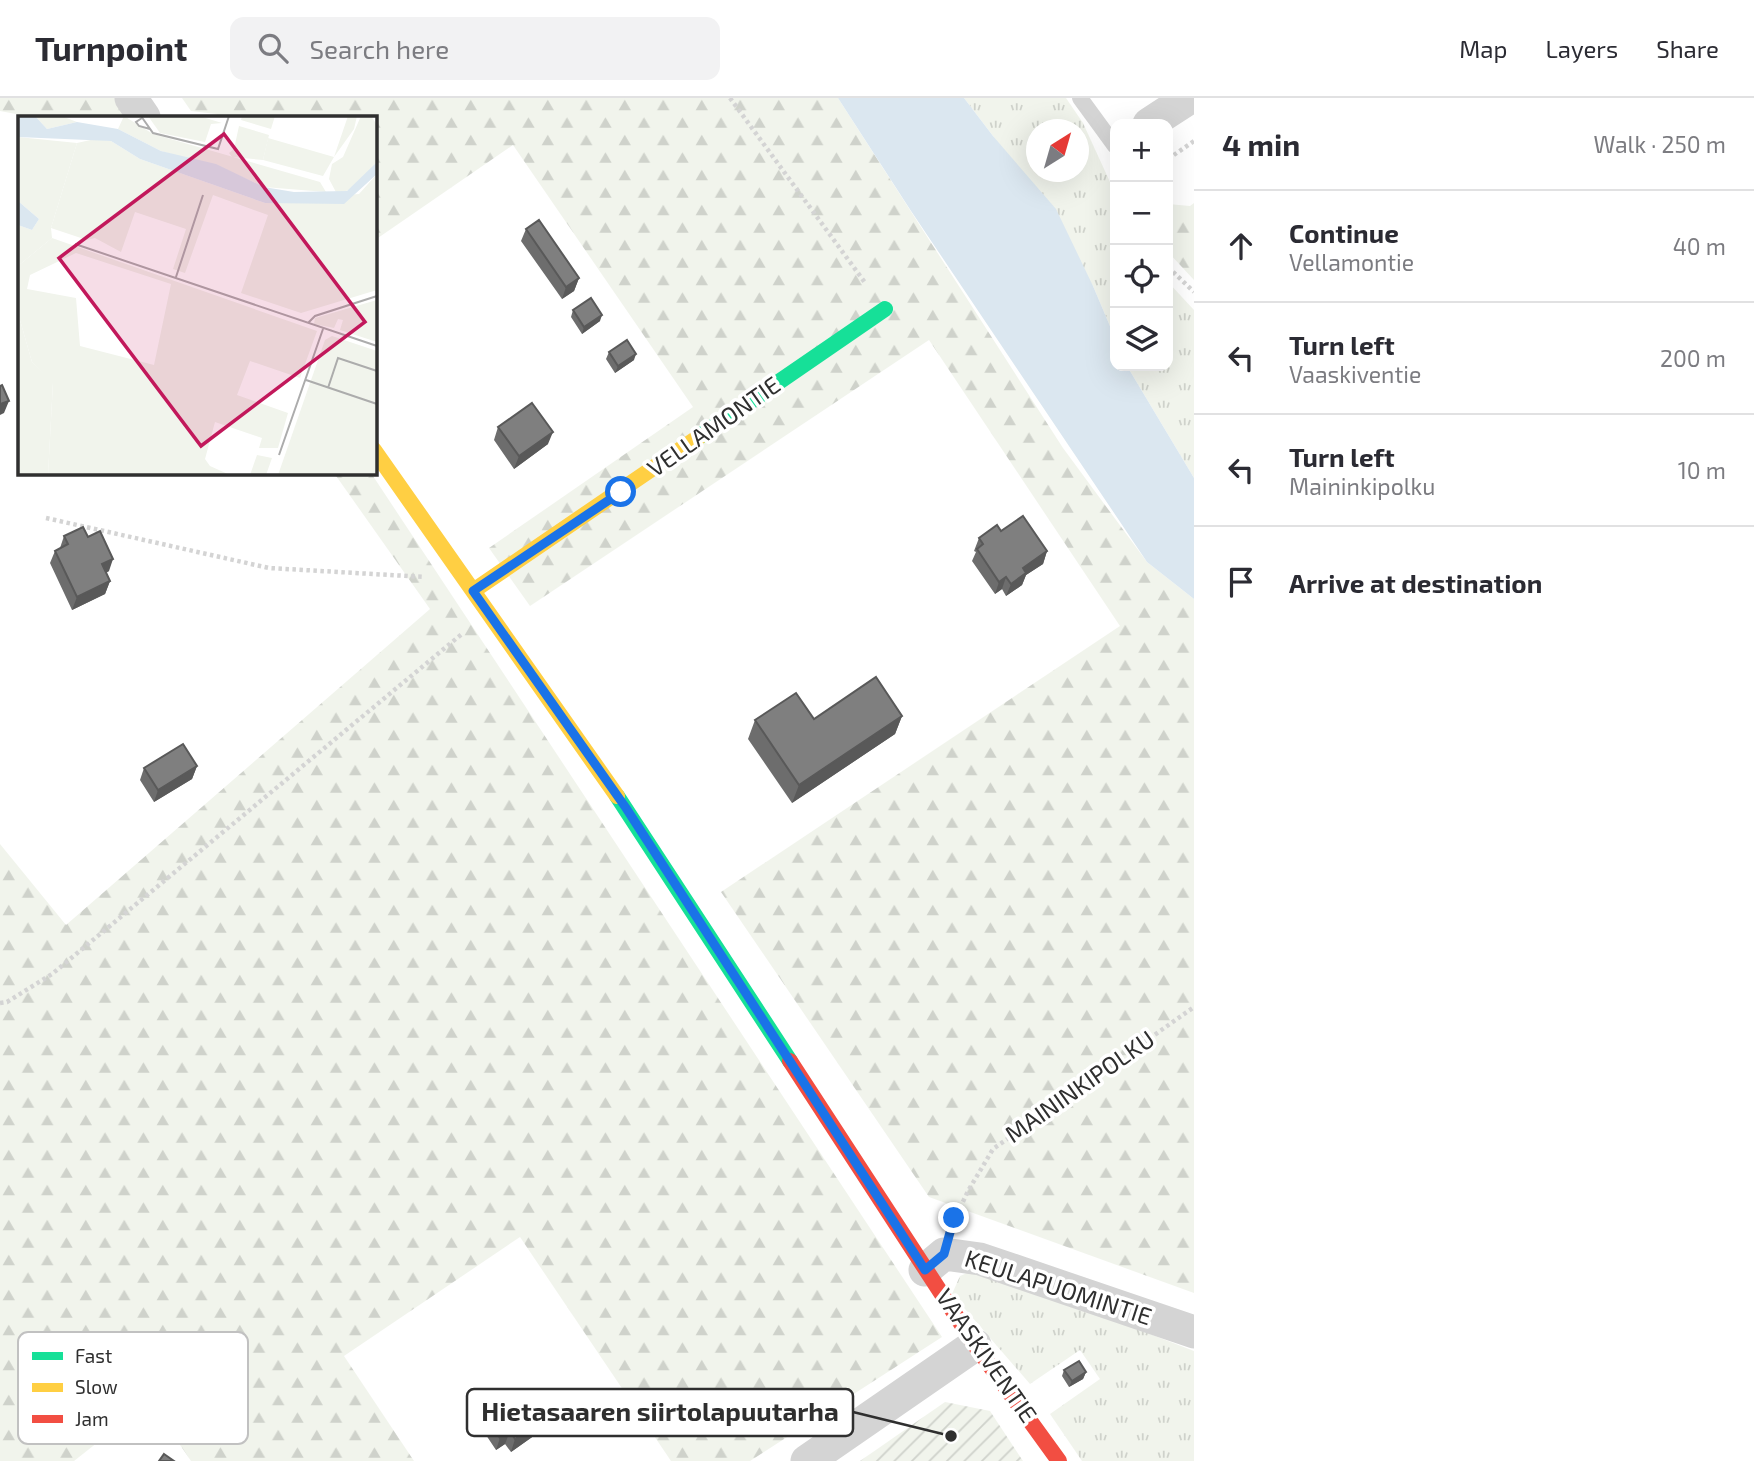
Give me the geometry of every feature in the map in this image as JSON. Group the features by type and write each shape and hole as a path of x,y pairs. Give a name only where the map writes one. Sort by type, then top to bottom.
{"street":[{"path":"131,98 143,116"},
{"path":"1157,119 1189,98"},
{"name":"VELLAMONTIE","path":"469,585 885,309"},
{"name":"VAASKIVENTIE","path":"376,453 626,808 935,1262 975,1345 1059,1461"},
{"name":"KEULAPUOMINTIE","path":"935,1262 980,1259 1194,1332"},
{"path":"807,1461 975,1345"}],"lane":[{"path":"1080,98 1110,139"}],"path":[{"path":"730,98 885,309"},
{"path":"1173,156 1194,141"},
{"path":"1173,272 1194,292"},
{"path":"46,518 269,568 469,585"},
{"path":"0,1003 7,1002 52,974 487,612"},
{"name":"MAININKIPOLKU","path":"935,1262 954,1218 993,1149 1194,1007"}],"green space":[{"path":"0,98 117,98 129,116 27,116 0,111"},
{"path":"182,98 838,98 1063,448 1147,562 1194,599 1194,1293 929,1197 721,892 1120,626 929,340 530,606 489,548 693,407 513,145 376,239 376,116 219,116 191,111"},
{"path":"964,98 1066,98 1080,119 1026,119 1026,182 1089,182 1089,136 1110,182 1110,326 1093,286 993,136"},
{"path":"1194,203 1194,280 1173,257 1173,204 1190,206"},
{"path":"1173,287 1194,310 1194,478 1130,371 1173,371"},
{"path":"335,474 372,474 942,1337 750,1461 671,1461 520,1237 344,1356 414,1461 191,1461 179,1444 248,1444 248,1332 18,1332 18,1444 96,1444 74,1461 0,1461 0,844 66,925 430,609"},
{"path":"979,1268 1194,1351 1194,1461 1082,1461 1050,1414 1100,1379 1080,1350 1030,1384 952,1294 960,1276"},
{"path":"945,1402 990,1411 1023,1461 860,1461"}],"shaded area":[{"path":"838,98 964,98 1026,174 1026,182 1033,182 1056,209 1110,326 1110,371 1130,371 1194,478 1194,599 1147,562"}],"building":[{"path":"539,220 579,278 566,287 526,229"},
{"path":"591,298 602,315 584,327 573,310"},
{"path":"627,340 636,354 618,366 609,352"},
{"path":"2,385 9,401 0,404 0,386"},
{"path":"532,403 553,432 519,456 498,427"},
{"path":"1023,516 1047,551 1023,568 1026,573 1011,584 1006,577 999,582 977,549 983,544 979,538 997,525 1001,531"},
{"path":"83,527 88,537 100,531 113,559 102,564 110,581 77,597 55,551 68,544 64,536"},
{"path":"876,677 902,716 799,785 755,720 796,693 814,719"},
{"path":"183,744 197,766 158,790 144,768"},
{"path":"1079,1361 1086,1372 1072,1381 1064,1370"},
{"path":"530,1393 541,1410 534,1414 540,1422 515,1439 510,1431 500,1438 489,1420"},
{"path":"164,1454 174,1461 159,1461"}],"traffic: fast":[{"path":"700,436 885,309"},
{"path":"617,796 790,1061"}],"traffic: slow":[{"path":"473,591 700,436"},
{"path":"376,453 617,796"}],"traffic: jam":[{"path":"790,1061 975,1345 1059,1461"}],"place":[{"name":"Hietasaaren siirtolapuutarha","path":"951,1436"}],"route":[{"path":"621,492 473,591 626,808 925,1270 944,1254 954,1218"}]}
